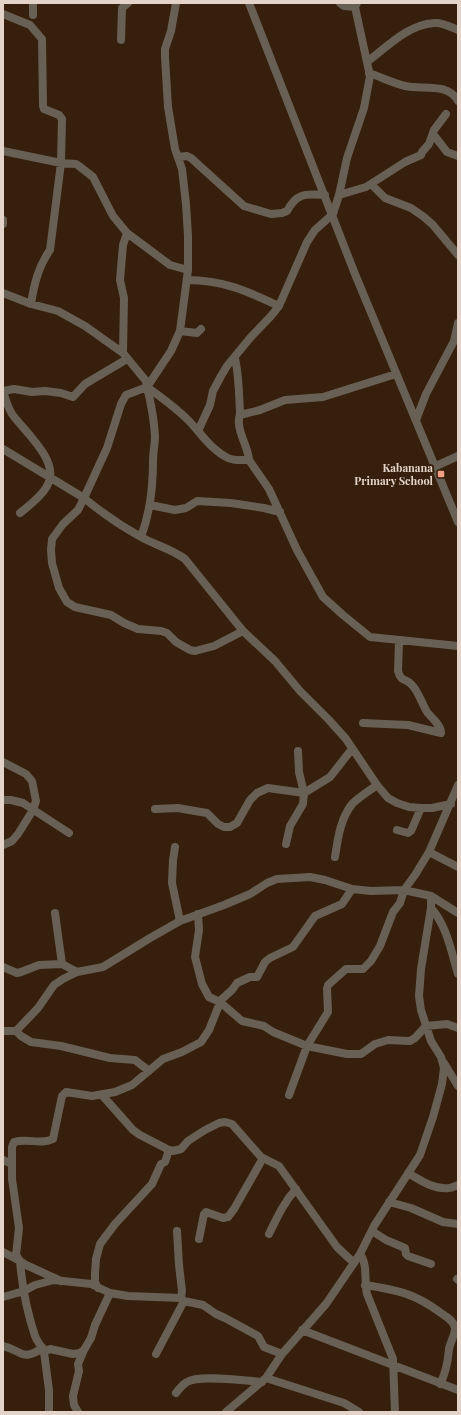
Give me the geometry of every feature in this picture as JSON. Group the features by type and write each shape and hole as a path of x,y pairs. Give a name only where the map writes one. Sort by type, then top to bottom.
{"street":[{"path":"33,3 33,15"},
{"path":"121,40 122,8 128,3"},
{"path":"176,3 171,31 165,49 165,57 168,107 175,149 182,169 188,236 188,270 180,331 172,351 147,387 126,395 123,400 107,448 84,498 78,510 52,539 51,550 55,577 59,588 67,602 75,607 111,615 138,629 162,631 176,642 195,651 214,646 243,631"},
{"path":"249,3 396,374 436,466 458,522"},
{"path":"198,431 217,382 227,366 279,306 307,242 315,230 333,214 339,195 347,158 364,108 369,82 369,73 356,5 344,6 340,3"},
{"path":"3,14 30,25 42,39 43,106 44,109 61,117 61,162 50,250 43,260 35,283 31,304"},
{"path":"367,62 413,28 435,23 446,25 458,30"},
{"path":"369,73 406,86 434,88 449,91 458,101"},
{"path":"339,195 366,187 405,162 421,155 429,144 434,130 446,114"},
{"path":"433,134 446,152 458,156"},
{"path":"3,151 76,164 93,177 113,216 127,233 170,265 188,270"},
{"path":"178,157 187,156 191,158 244,206 266,213 278,214 287,211 294,200 305,194 325,195"},
{"path":"371,184 385,198 411,208 424,217 433,225 458,255"},
{"path":"125,356 124,298 120,280 123,245 127,233"},
{"path":"187,280 202,280 239,288 279,306"},
{"path":"3,293 31,304 58,311 85,326 125,356 146,381 153,415 155,437 153,460 154,472 150,505 141,537"},
{"path":"416,420 426,394 454,341 458,324"},
{"path":"180,331 197,333 201,329"},
{"path":"20,513 38,497 48,485 50,466 46,457 11,413 3,391 14,389 32,392 45,391 61,393 73,397 85,384 125,356"},
{"path":"235,358 238,377 240,415 238,423 250,460 269,489 297,550 323,597 370,637 458,646"},
{"path":"240,415 260,410 285,400 323,397 396,374"},
{"path":"147,387 167,402 198,431 204,440 230,459 250,460"},
{"path":"3,449 84,498 95,507 141,537 177,553 185,559 243,631 275,661 300,691 346,739 352,750 388,798 409,807 432,808 451,804"},
{"path":"436,466 458,456"},
{"path":"150,505 176,510 186,508 197,501 231,503 280,512"},
{"path":"363,723 408,725 441,733 440,728 427,711 411,683 399,676 399,641"},
{"path":"155,809 178,808 195,810 207,813 218,824 224,827 230,827 237,823 250,800 257,793 268,788 304,793 330,776 352,750"},
{"path":"286,844 290,826 303,804 304,793 299,772 298,751"},
{"path":"3,762 26,774 32,781 36,801 33,810 18,834 12,841 3,845"},
{"path":"335,857 339,831 344,817 352,804 377,785"},
{"path":"289,1095 307,1046 328,1012 328,985 346,969 363,969 371,961 380,946 393,912 400,903 404,890 429,852 458,785"},
{"path":"3,800 23,803 69,833"},
{"path":"397,830 408,833 411,831 421,808"},
{"path":"175,847 172,883 180,921"},
{"path":"429,852 458,867"},
{"path":"415,875 415,892"},
{"path":"7,1033 38,1008 54,985 62,979 77,972 103,967 180,921 250,894 267,883 278,879 310,877 325,880 352,889 371,891 404,890 415,892 431,896 458,913"},
{"path":"49,1412 48,1383 43,1350 35,1338 24,1291 20,1261 16,1255 19,1228 12,1179 12,1147 14,1142 42,1142 53,1139 62,1096 64,1093 70,1092 92,1096 115,1092 132,1085 163,1059 182,1052 201,1042 209,1030 220,1002 226,994 232,990 237,983 250,977 257,977 265,962 270,958 293,947 315,916 342,904 352,889"},
{"path":"431,896 431,908 419,986 422,1010 431,1041 458,1086"},
{"path":"431,908 438,915 446,932 458,974"},
{"path":"55,913 62,964"},
{"path":"198,914 199,930 195,957 202,984 209,997 220,1002 242,1021 264,1026 273,1032 307,1046 347,1054 361,1054 381,1042 388,1040 410,1041 415,1038 426,1026 447,1024 458,1028"},
{"path":"3,967 17,973 39,965 62,964 77,972"},
{"path":"7,1033 21,1036 31,1042 61,1046 110,1058 135,1060 149,1071"},
{"path":"226,1412 264,1380 282,1354 326,1304 360,1254 372,1231 420,1155 434,1117 442,1084 444,1068 441,1057"},
{"path":"102,1095 133,1130 173,1151 182,1149 188,1141 205,1130 225,1122 232,1124 263,1158 279,1166 337,1247 354,1263"},
{"path":"98,1288 95,1282 95,1273 96,1259 100,1244 115,1224 152,1184 161,1164 165,1162 169,1150"},
{"path":"199,1239 204,1214 206,1212 224,1218 228,1217 263,1158"},
{"path":"3,1160 12,1164"},
{"path":"408,1173 436,1187 449,1188 458,1185"},
{"path":"269,1234 290,1196 296,1189"},
{"path":"390,1202 411,1208 443,1222 458,1224"},
{"path":"156,1354 183,1299 177,1231"},
{"path":"372,1231 386,1240 405,1248 408,1256 431,1264"},
{"path":"3,1252 61,1281"},
{"path":"360,1254 364,1263 367,1294 393,1358 395,1412"},
{"path":"3,1297 54,1280 91,1284 110,1293 128,1296 183,1299 203,1305 216,1314 258,1336 264,1347 282,1354"},
{"path":"365,1285 398,1291 428,1303 450,1319 455,1328"},
{"path":"78,1412 74,1405 73,1396 79,1371 78,1364 84,1350 92,1338 95,1325 110,1293"},
{"path":"440,1384 443,1378 450,1344 458,1320"},
{"path":"302,1330 458,1390"},
{"path":"3,1346 24,1355 50,1349 73,1354 80,1353 84,1350"},
{"path":"176,1393 183,1384 193,1379 264,1380 344,1403 359,1412"}],"place":[{"name":"Kabanana Primary School","path":"441,474"}]}
